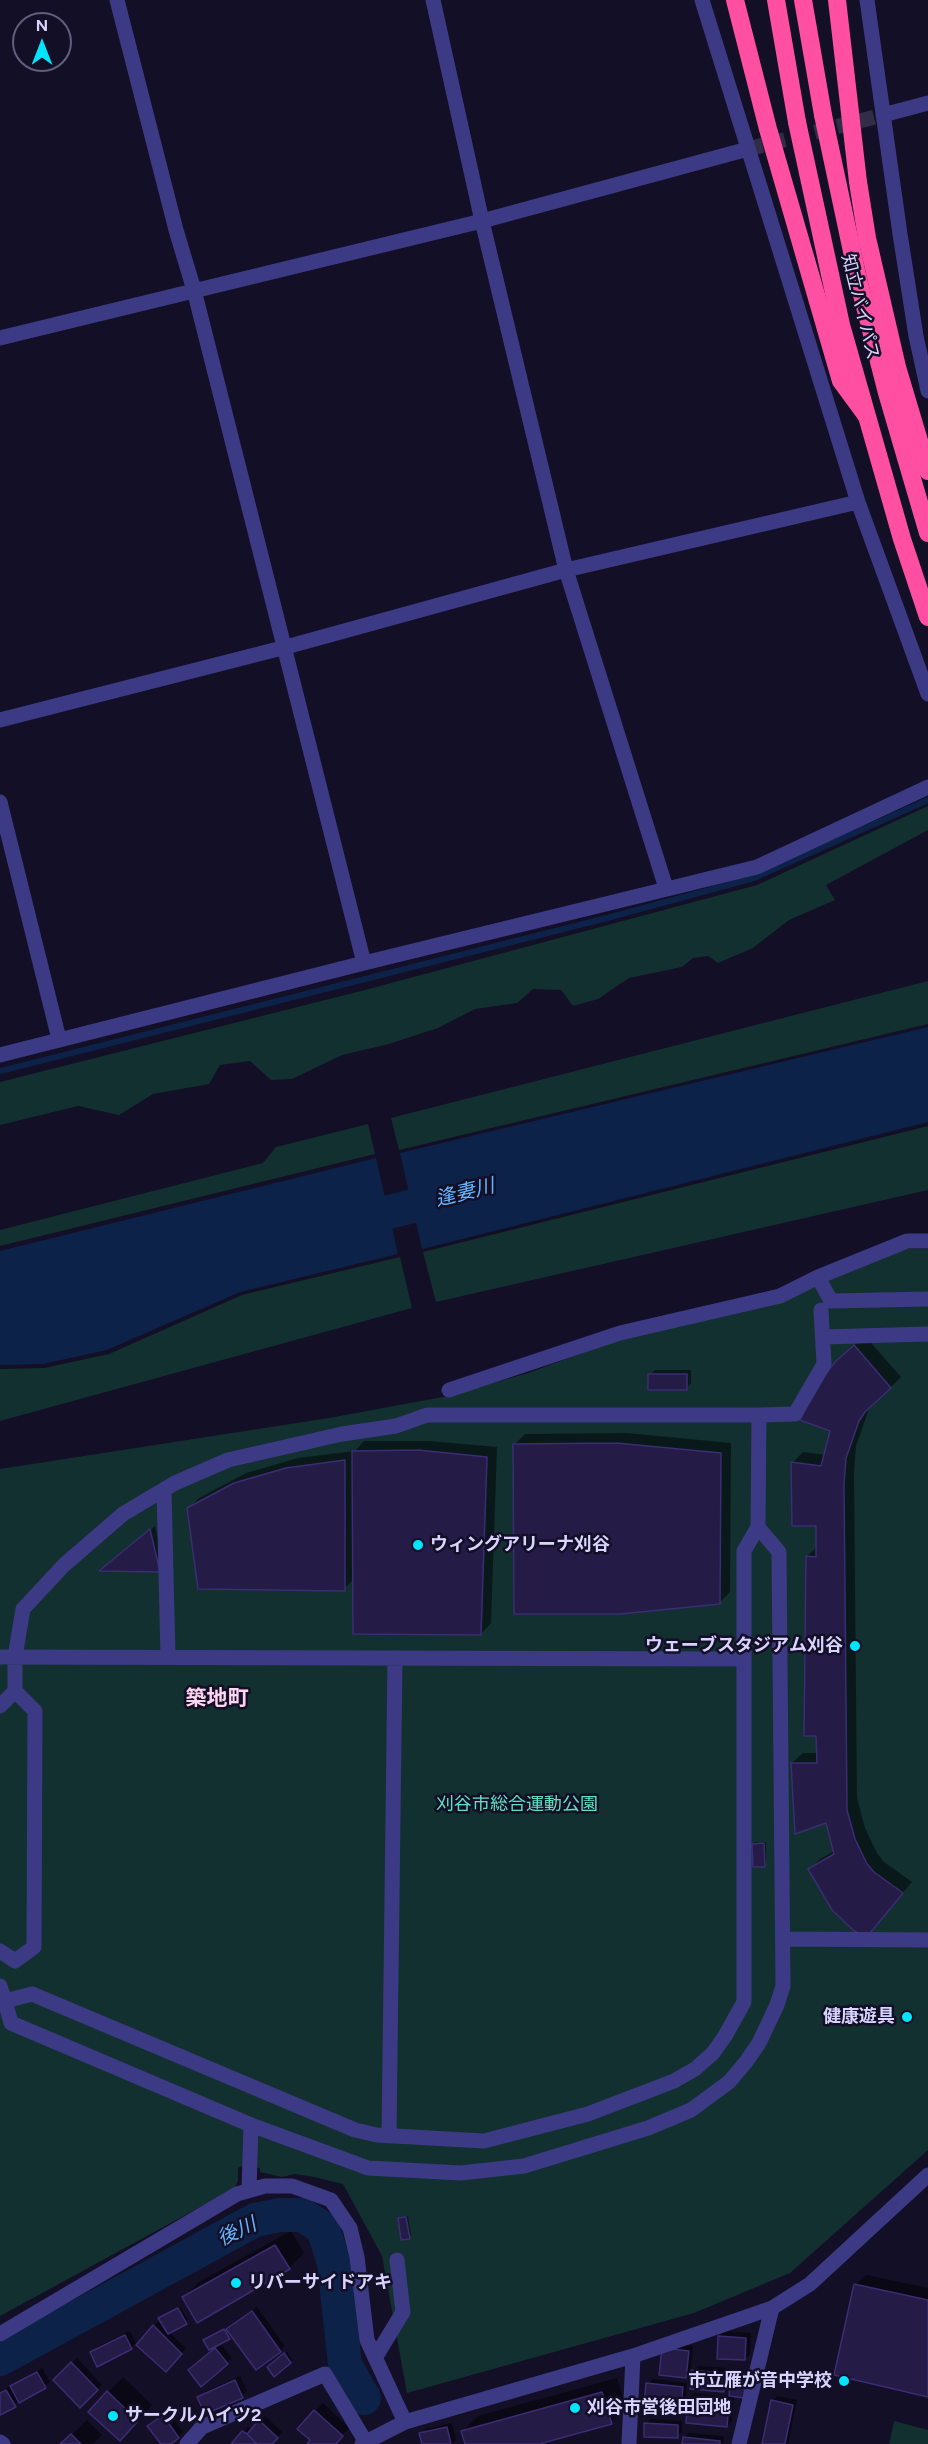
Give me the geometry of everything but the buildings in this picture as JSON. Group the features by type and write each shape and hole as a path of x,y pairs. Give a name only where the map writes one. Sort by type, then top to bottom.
{"highway":[{"path":"735,0 768,129 841,381 866,415"},
{"name":"知立バイパス","path":"776,0 797,122 841,325 902,539 928,617"},
{"name":"知立バイパス","path":"803,0 838,196 887,393 928,533"},
{"path":"837,0 858,182 867,238 897,367 928,471"}],"street":[{"path":"117,0 286,647 364,963"},
{"path":"433,0 482,221 566,570 666,888"},
{"path":"702,0 858,502 928,694"},
{"path":"867,0 914,324 928,391"},
{"path":"883,116 928,103"},
{"path":"0,338 482,221 748,149"},
{"path":"0,720 286,647 566,570 858,502"},
{"path":"0,1055 757,867 928,788"},
{"path":"0,802 59,1039"},
{"path":"449,1390 620,1334 780,1296 818,1277 907,1241 928,1241"},
{"path":"818,1277 831,1301 928,1299"},
{"path":"0,1965 15,1961 34,1947 35,1711 15,1691 7,1657 23,1609 64,1565 123,1514 164,1490 228,1460 342,1434 396,1426 427,1415 795,1414 824,1364 821,1310"},
{"path":"823,1337 928,1334"},
{"path":"758,1527 779,1552 783,1986 759,2043 746,2062 729,2082 691,2110 648,2128 524,2166 461,2173 368,2168 250,2125 11,2023 3,1993 32,1994 355,2130 388,2136 484,2141 588,2114 688,2073 713,2053 726,2036 744,2002 744,1551 758,1527 759,1415"},
{"path":"164,1490 168,1657"},
{"path":"7,1657 744,1659"},
{"path":"388,2136 395,1658"},
{"path":"0,1706 15,1691"},
{"path":"784,1939 928,1940"},
{"path":"0,1951 15,1961"},
{"path":"249,2190 250,2125"},
{"path":"186,2444 202,2427 325,2374 365,2443 405,2422 633,2356 772,2308 810,2284 928,2175"},
{"path":"0,2334 237,2194 265,2186 292,2187 331,2200 350,2228 357,2257 367,2340 405,2422"},
{"path":"375,2358 403,2312 397,2260"},
{"path":"739,2444 772,2308"},
{"path":"629,2444 633,2356"}],"green space":[{"path":"928,806 928,830 826,885 835,900 789,920 753,948 718,963 708,956 693,958 682,967 629,978 598,999 573,1006 561,990 533,989 517,1003 475,1009 438,1028 389,1044 342,1055 292,1079 271,1080 250,1061 220,1065 209,1084 153,1094 119,1115 78,1106 0,1125 0,1082 365,990 757,885"},
{"path":"928,981 928,1024 399,1150 391,1118"},
{"path":"368,1124 375,1154 0,1246 0,1230 263,1163 276,1147"},
{"path":"928,1126 928,1190 436,1302 423,1252"},
{"name":"刈谷市総合運動公園","path":"906,1249 928,1249 928,2150 790,2273 694,2313 407,2393 382,2256 343,2184 314,2177 295,2174 282,2177 260,2172 260,2168 242,2166 238,2168 235,2188 0,2316 0,1469 329,1418 448,1396 528,1373 618,1340"},
{"path":"400,1257 412,1308 0,1421 0,1369 44,1368 109,1354 242,1295"},
{"path":"894,2421 928,2430 928,2444 889,2444"}],"water":[{"path":"928,1027 928,1122 422,1249 400,1153"},
{"path":"376,1158 398,1254 240,1292 107,1350 43,1364 0,1365 0,1251"}],"waterway":[{"path":"0,1071 607,918 754,878 928,800"},
{"name":"逢妻川","path":"344,1223 458,1195"},
{"name":"後川","path":"0,2359 255,2220 280,2215 302,2215 323,2228 334,2263 345,2365 364,2398"}],"tunnel":[{"path":"748,149 883,115"}],"place":[{"name":"ウィングアリーナ刈谷","path":"418,1545"},
{"name":"ウェーブスタジアム刈谷","path":"855,1646"},
{"name":"健康遊具","path":"907,2017"},
{"name":"リバーサイドアキ","path":"236,2283"},
{"name":"市立雁が音中学校","path":"844,2381"},
{"name":"刈谷市営後田団地","path":"575,2408"},
{"name":"サークルハイツ2","path":"113,2416"}],"district":[{"name":"築地町","path":"217,1699"}]}
